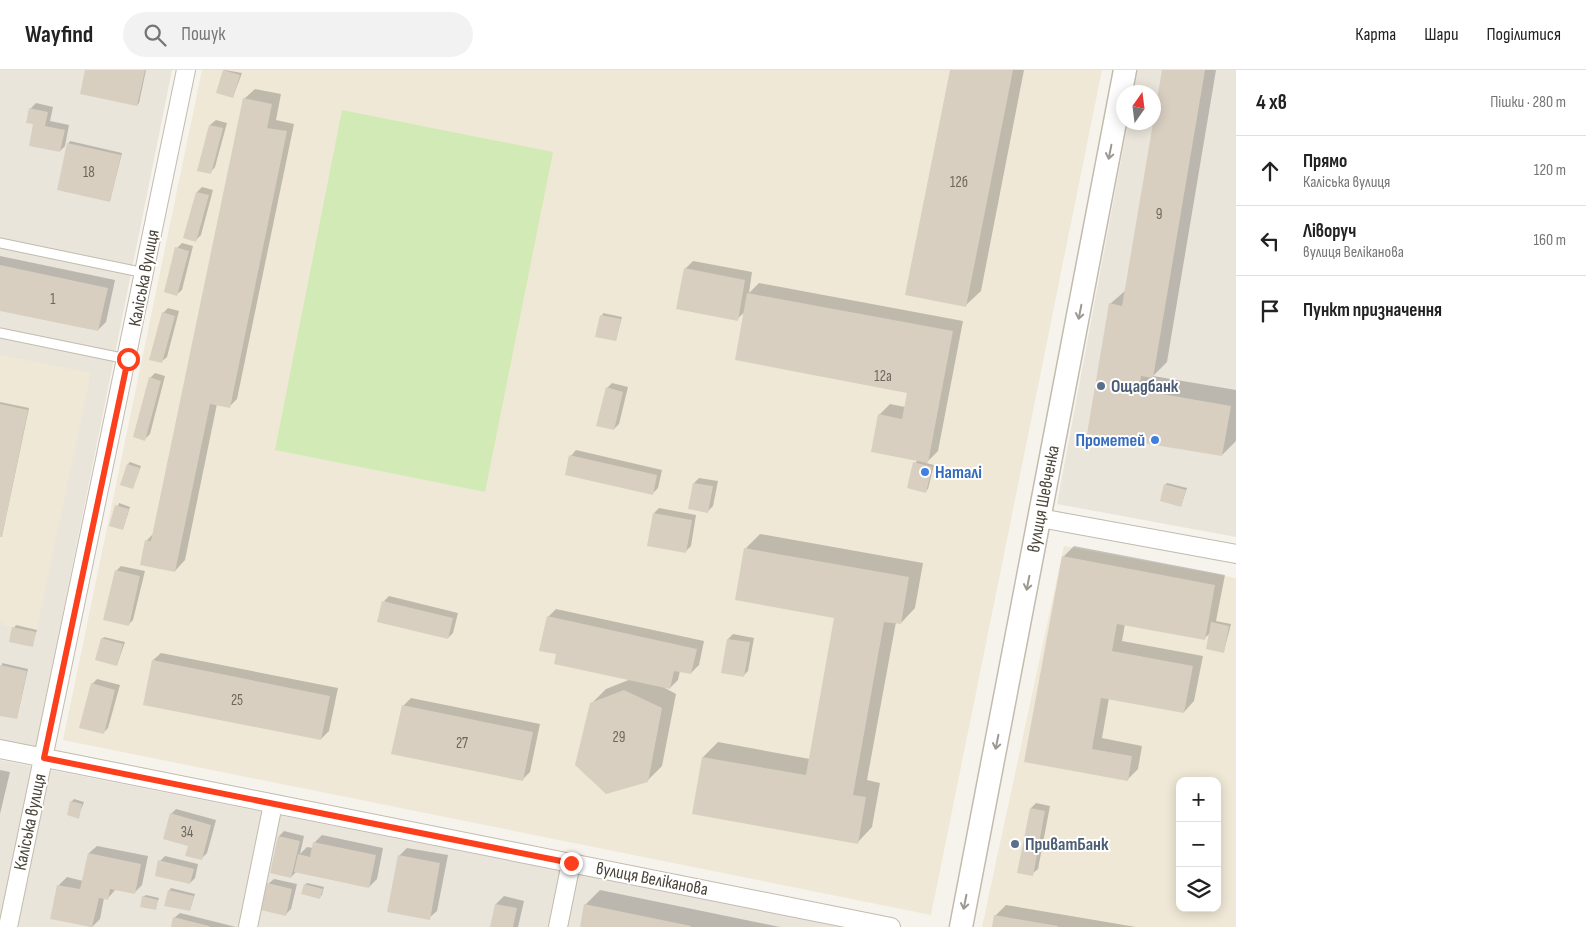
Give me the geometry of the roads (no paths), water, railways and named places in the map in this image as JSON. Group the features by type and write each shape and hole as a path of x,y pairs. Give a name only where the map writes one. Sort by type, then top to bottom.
{"street":[{"name":"Каліська вулиця","path":"8,927 128,359 186,70"},
{"name":"вулиця Шевченка","path":"960,927 1125,70"},
{"path":"1040,518 1236,554"},
{"name":"вулиця Веліканова","path":"0,749 891,927"},
{"path":"248,927 274,804"},
{"path":"558,927 571,863"}],"lane":[{"path":"0,243 145,273"},
{"path":"0,333 128,359"}],"place":[{"name":"Ощадбанк","path":"1101,386"},
{"name":"Прометей","path":"1155,440"},
{"name":"Наталі","path":"925,472"},
{"name":"ПриватБанк","path":"1015,844"}]}
